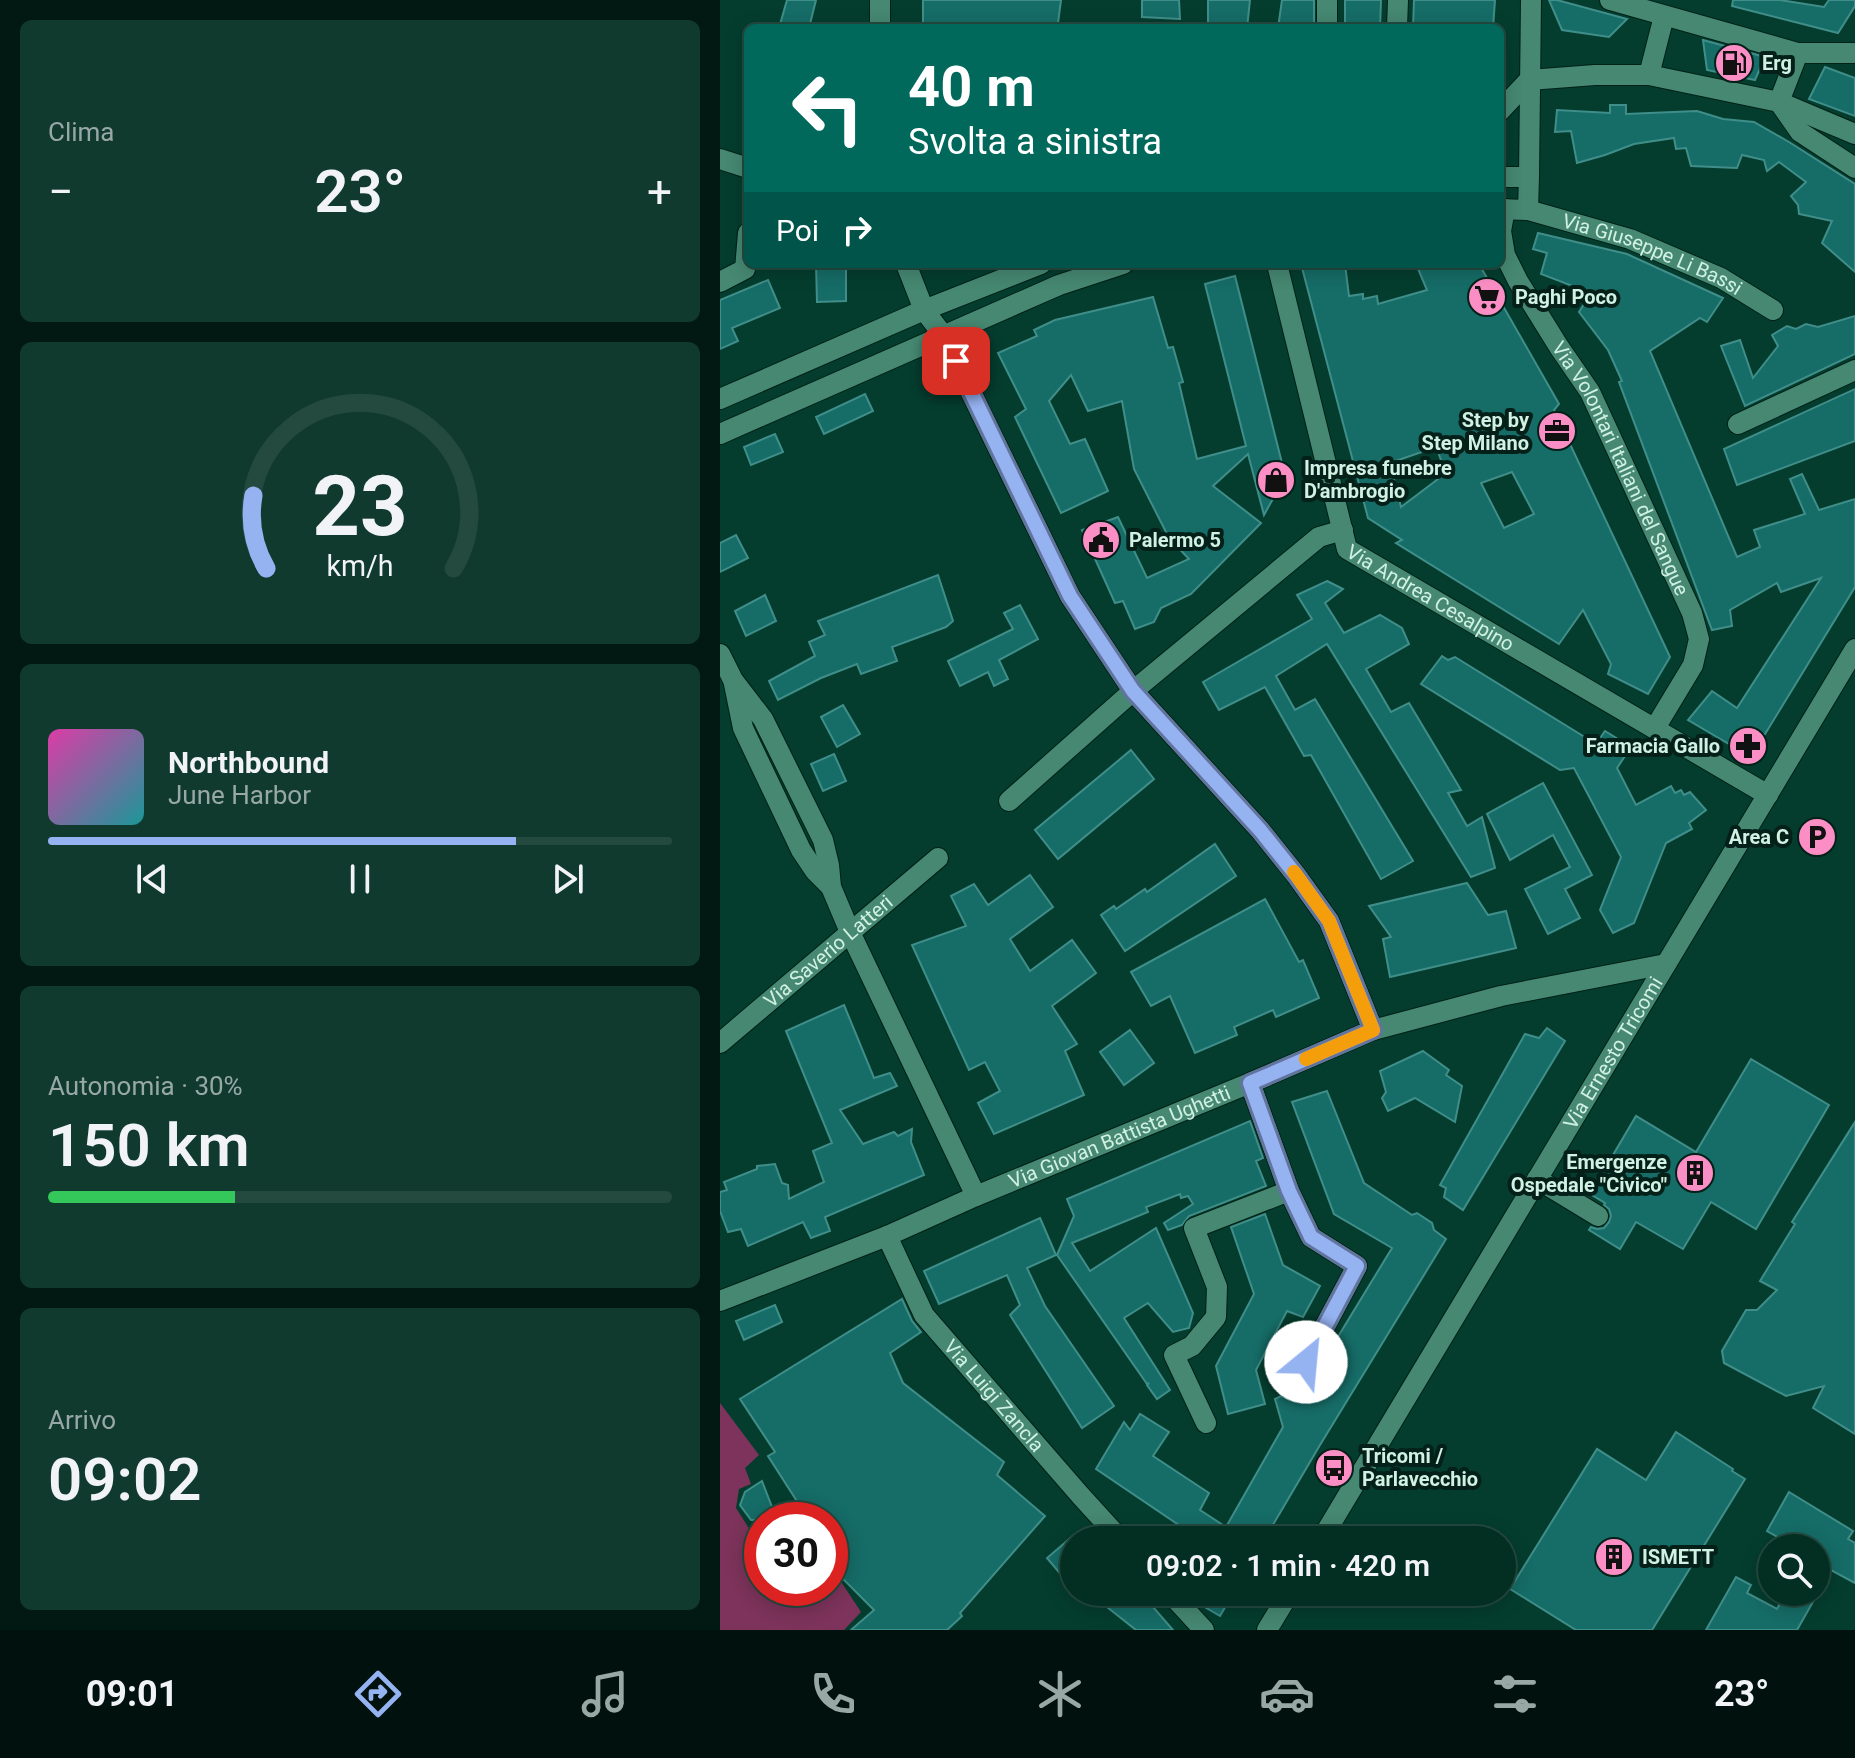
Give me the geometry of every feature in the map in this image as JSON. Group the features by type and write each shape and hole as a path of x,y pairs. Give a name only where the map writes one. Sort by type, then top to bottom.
{"street":[{"path":"880,0 880,24"},
{"path":"1327,0 1327,24"},
{"path":"1397,24 1398,0"},
{"path":"1528,210 1531,0"},
{"path":"1610,0 1798,53 1855,53"},
{"path":"1649,75 1664,16"},
{"path":"1779,102 1798,53"},
{"path":"1504,107 1529,80 1649,75 1779,102 1855,134"},
{"path":"1779,102 1800,132 1855,168"},
{"path":"720,159 744,167"},
{"path":"1504,177 1529,177"},
{"name":"Via Giuseppe Li Bassi","path":"1504,209 1528,210 1630,239 1721,278 1773,310"},
{"name":"Via Volontari Italiani del Sangue","path":"1504,249 1518,281 1590,392 1692,613 1699,639 1693,665 1655,728"},
{"path":"720,282 745,268"},
{"path":"908,268 924,310 943,335 1070,596 1133,691 1260,830 1329,921 1373,1030"},
{"path":"720,399 924,310 1031,268"},
{"path":"720,434 1059,285 1111,268"},
{"name":"Via Andrea Cesalpino","path":"1278,268 1347,549 1768,795"},
{"path":"1738,424 1855,370"},
{"path":"1009,801 1133,691 1319,537 1343,530"},
{"name":"Via Ernesto Tricomi","path":"1329,1526 1855,649"},
{"path":"720,654 733,680 763,719 823,840 831,887 850,932 976,1196"},
{"name":"Via Saverio Latteri","path":"720,1043 938,858"},
{"name":"Via Giovan Battista Ughetti","path":"720,1301 887,1236 1373,1030 1501,996 1666,964"},
{"path":"1250,1083 1289,1191 1311,1237 1357,1266 1306,1362"},
{"path":"1537,1179 1598,1216"},
{"path":"1206,1423 1174,1355 1192,1346 1216,1317 1217,1287 1194,1228 1289,1191"},
{"name":"Via Luigi Zancla","path":"887,1236 924,1315 1108,1526"},
{"path":"1182,1606 1204,1630"},
{"path":"1267,1630 1282,1606"}],"shaded area":[{"path":"720,1403 759,1455 745,1468 751,1484 739,1489 736,1508 744,1520 744,1606 848,1606 848,1592 861,1612 844,1630 720,1630"}],"building":[{"path":"787,0 816,0 810,24 780,24"},
{"path":"923,0 1061,0 1058,23 923,24"},
{"path":"1142,0 1179,0 1180,19 1142,17"},
{"path":"1208,0 1250,0 1247,24 1208,24"},
{"path":"1282,0 1314,0 1314,24 1279,24"},
{"path":"1345,0 1381,0 1380,24 1345,24"},
{"path":"1414,0 1495,0 1493,24 1413,24"},
{"path":"1549,0 1627,19 1609,37 1562,30"},
{"path":"1733,0 1780,0 1824,7 1829,0 1855,0 1855,6 1838,33 1732,6"},
{"name":"Erg","path":"1703,40 1765,57 1755,80 1707,70"},
{"path":"1825,67 1855,78 1855,116 1809,99"},
{"path":"1610,105 1626,105 1626,114 1697,111 1723,119 1754,122 1855,184 1855,272 1822,243 1832,221 1799,214 1798,205 1791,196 1806,182 1779,162 1767,171 1764,160 1742,155 1737,168 1691,166 1686,148 1676,149 1674,138 1634,144 1577,163 1571,131 1555,132 1557,110 1610,113"},
{"path":"1538,233 1627,254 1723,298 1707,322 1700,318 1650,351 1737,557 1760,547 1754,530 1805,514 1790,479 1802,474 1819,510 1855,499 1855,587 1751,757 1688,720 1712,691 1737,708 1821,578 1781,592 1777,583 1730,610 1732,626 1712,630 1619,382 1622,381 1608,350 1579,312 1591,293 1541,274 1547,253 1533,249"},
{"path":"816,268 846,268 846,301 817,302"},
{"path":"1302,268 1346,268 1349,296 1363,294 1363,299 1377,296 1378,304 1427,290 1418,268 1481,268 1559,404 1554,410 1670,657 1648,694 1608,674 1611,664 1583,610 1559,644 1396,543 1402,540 1368,518","holes":["1436,447 1446,473 1401,507 1390,463","1512,472 1534,514 1504,528 1481,483"]},
{"path":"1235,276 1289,491 1275,495 1264,515 1248,454 1213,486 1261,523 1191,594 1161,608 1154,622 1135,629 1123,601 1115,603 1082,530 1118,517 1147,578 1189,559 1169,538 1134,469 1122,401 1088,411 1071,375 1049,401 1070,444 1085,439 1108,491 1061,513 1015,417 1026,409 998,353 1037,336 1034,330 1055,320 1153,297 1168,348 1173,347 1183,382 1179,383 1197,459 1246,446 1205,284"},
{"path":"768,280 780,308 732,328 738,341 720,349 720,300"},
{"path":"1855,316 1855,354 1745,406 1721,346 1740,340 1753,378 1778,346 1772,335 1787,326 1796,329 1806,324 1818,327"},
{"path":"1855,389 1855,441 1737,485 1724,449"},
{"path":"865,394 873,411 824,434 816,417"},
{"path":"775,434 783,452 751,465 744,447"},
{"path":"736,535 748,558 720,572 720,543"},
{"path":"938,575 953,621 946,627 892,647 897,661 861,674 857,664 778,700 769,681 815,656 809,642 825,635 818,621"},
{"path":"1327,581 1343,589 1325,603 1344,633 1380,615 1402,628 1409,644 1366,669 1391,712 1409,703 1461,790 1448,793 1467,826 1482,817 1495,868 1471,877 1327,644 1276,676 1295,710 1315,699 1413,861 1381,879 1311,755 1304,756 1265,687 1219,710 1203,682 1312,619 1297,595"},
{"path":"765,595 776,621 746,636 735,611"},
{"path":"1020,605 1038,639 999,660 1008,679 994,686 988,672 960,686 948,661 1013,629 1004,613"},
{"path":"1442,656 1448,660 1455,657 1596,744 1605,731 1631,747 1617,768 1636,805 1671,786 1675,793 1681,790 1684,795 1690,792 1706,810 1689,823 1692,829 1666,843 1634,923 1613,933 1600,910 1621,857 1574,768 1560,770 1421,684"},
{"path":"843,705 860,734 837,747 821,717"},
{"path":"1131,750 1154,779 1058,859 1035,830"},
{"path":"834,754 846,781 823,791 811,764"},
{"path":"1543,783 1592,875 1565,889 1580,918 1548,934 1525,889 1570,867 1553,835 1510,860 1487,814"},
{"path":"1215,844 1236,876 1125,951 1101,915 1114,906 1116,909 1145,889 1147,892"},
{"path":"1030,875 1053,907 1010,939 1030,971 1072,940 1096,973 1052,1006 1077,1044 1065,1051 1084,1095 994,1134 978,1103 1000,1091 985,1062 969,1070 912,945 966,926 951,896 974,884 988,905"},
{"path":"1467,883 1488,915 1506,911 1516,948 1390,977 1383,939 1391,937 1369,906"},
{"path":"1265,899 1299,962 1303,960 1319,998 1276,1017 1273,1010 1234,1027 1237,1035 1195,1053 1170,996 1151,1006 1131,972"},
{"path":"844,1005 874,1078 890,1073 897,1086 840,1110 863,1144 894,1132 898,1136 912,1129 911,1142 924,1175 825,1217 830,1231 811,1238 803,1222 748,1246 741,1229 728,1232 720,1211 720,1192 727,1190 724,1182 757,1169 757,1166 775,1164 782,1183 788,1185 789,1199 824,1182 813,1151 832,1143 786,1031"},
{"path":"1547,1028 1565,1041 1463,1210 1444,1197 1446,1188 1440,1185 1525,1034 1539,1038"},
{"path":"1130,1030 1154,1063 1124,1085 1100,1052"},
{"path":"1423,1051 1449,1070 1446,1075 1462,1086 1455,1122 1415,1098 1388,1111 1382,1098 1386,1092 1380,1071"},
{"name":"Emergenze Ospedale \"Civico\"","path":"1751,1059 1829,1105 1756,1229 1711,1202 1683,1249 1636,1222 1620,1249 1589,1230 1591,1227 1604,1228 1609,1222 1611,1216 1605,1203 1590,1194 1636,1116 1696,1152"},
{"path":"1327,1091 1364,1183 1412,1215 1417,1213 1432,1223 1434,1230 1446,1239 1272,1526 1227,1526 1283,1427 1275,1399 1311,1381 1392,1248 1334,1214 1292,1102"},
{"path":"1250,1121 1263,1158 1256,1161 1266,1186 1189,1216 1182,1225 1168,1230 1164,1223 1193,1204 1188,1196 1181,1198 1180,1194 1146,1207 1148,1212 1072,1243 1090,1271 1156,1228 1193,1313 1189,1328 1173,1332 1148,1303 1124,1318 1170,1390 1157,1399 1147,1385 1149,1383 1057,1255 1074,1216 1067,1199"},
{"path":"1855,1122 1855,1434 1813,1408 1824,1386 1786,1396 1724,1363 1722,1351 1746,1310 1757,1310 1777,1290 1760,1281 1795,1224 1792,1222"},
{"path":"1265,1214 1283,1265 1320,1286 1303,1317 1287,1311 1256,1370 1265,1404 1228,1414 1216,1366 1254,1294 1231,1227"},
{"path":"1040,1218 1056,1255 1027,1268 1045,1306 1114,1406 1082,1428 1010,1315 1020,1305 1007,1275 939,1304 924,1271"},
{"path":"902,1299 921,1332 890,1353 903,1383 1004,1462 997,1475 1045,1516 947,1630 851,1630 874,1610 848,1584 848,1502 797,1502 768,1456 775,1452 740,1399"},
{"path":"775,1305 782,1322 744,1340 736,1321"},
{"path":"1140,1414 1169,1432 1153,1456 1209,1493 1200,1510 1224,1526 1180,1526 1096,1469 1124,1422 1130,1430"},
{"name":"ISMETT","path":"1676,1432 1745,1479 1652,1630 1576,1630 1516,1593 1516,1579 1597,1449 1646,1480"},
{"path":"762,1481 770,1502 744,1502 744,1510 740,1505 745,1492"},
{"name":"ISMETT","path":"1789,1492 1853,1531 1848,1539 1855,1543 1855,1583 1830,1572 1830,1534 1772,1534 1767,1531"},
{"path":"1060,1547 1060,1573 1047,1558"},
{"name":"ISMETT","path":"1736,1577 1751,1585 1747,1593 1758,1599 1758,1606 1777,1609 1779,1606 1811,1606 1797,1630 1706,1630"},
{"path":"1106,1606 1152,1606 1173,1630 1136,1630"},
{"path":"1203,1606 1226,1606 1220,1616"}],"slow traffic":[{"path":"1294,872 1329,921 1373,1030 1306,1059"}],"place":[{"name":"Erg","path":"1734,63"},
{"name":"Paghi Poco","path":"1487,297"},
{"name":"Step by Step Milano","path":"1557,431"},
{"name":"Impresa funebre D'ambrogio","path":"1276,480"},
{"name":"Palermo 5","path":"1101,540"},
{"name":"Farmacia Gallo","path":"1748,746"},
{"name":"Area C","path":"1817,837"},
{"name":"Emergenze Ospedale \"Civico\"","path":"1695,1173"},
{"name":"Tricomi / Parlavecchio","path":"1334,1468"},
{"name":"ISMETT","path":"1614,1557"}],"route":[{"path":"956,361 1070,596 1133,691 1260,830 1329,921 1373,1030 1250,1083 1289,1191 1311,1237 1357,1266 1306,1362"}]}
